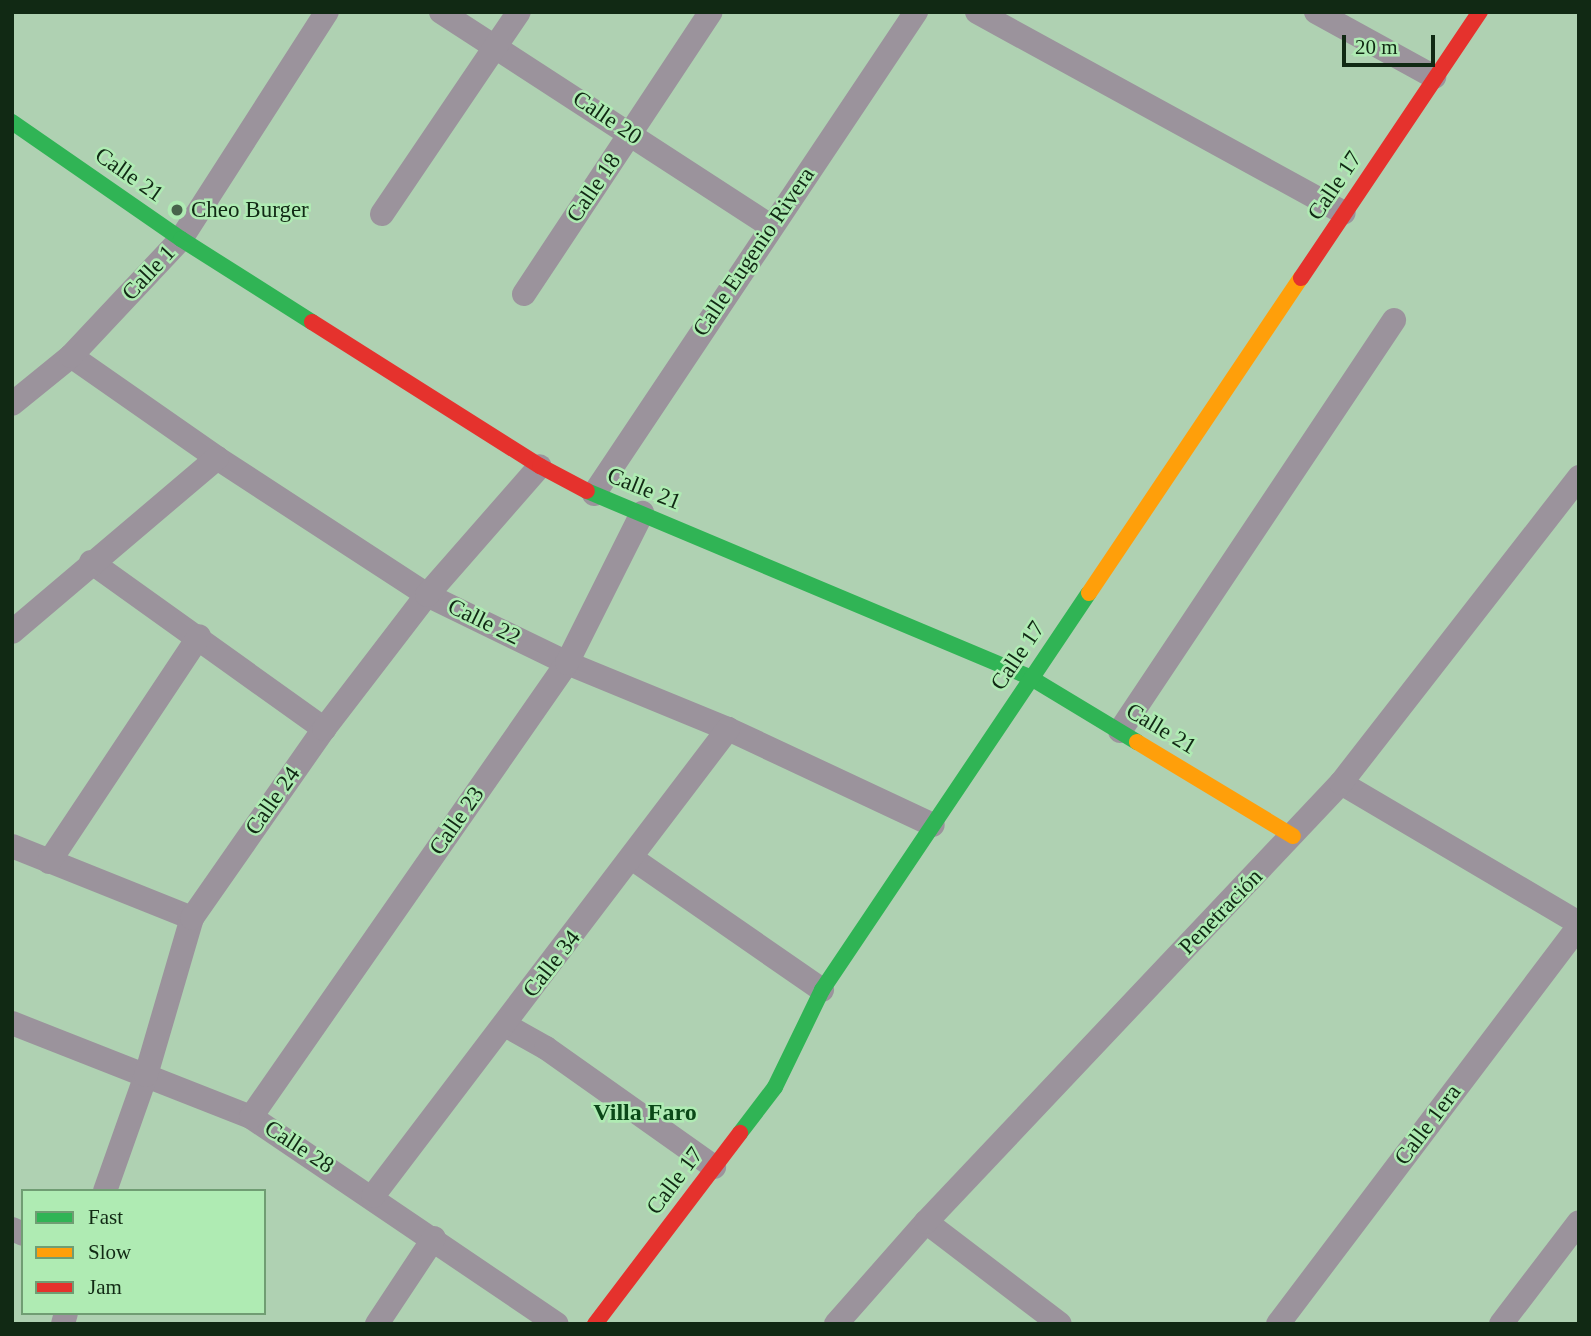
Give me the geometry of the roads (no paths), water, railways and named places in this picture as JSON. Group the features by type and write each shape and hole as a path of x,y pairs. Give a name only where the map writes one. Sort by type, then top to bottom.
{"street":[{"name":"Calle 1","path":"12,404 71,356 181,239 327,12"},
{"name":"Calle 20","path":"442,12 498,45 770,226"},
{"path":"382,214 519,12"},
{"name":"Calle 18","path":"524,293 711,12"},
{"name":"Calle Eugenio Rivera","path":"594,494 770,226 916,12"},
{"path":"977,12 1345,213"},
{"path":"1316,12 1434,77"},
{"name":"Calle 17","path":"594,1324 775,1087 822,990 1480,12"},
{"name":"Calle 21","path":"12,122 181,239 540,466 594,494 1031,678 1293,836"},
{"path":"1120,731 1394,320"},
{"name":"Calle 22","path":"71,356 216,458 427,595 567,663 728,729 933,825"},
{"path":"12,632 216,458"},
{"name":"Calle 24","path":"106,1189 146,1075 192,918 324,729 427,595 540,466"},
{"name":"Penetración","path":"836,1324 926,1222 1341,783 1579,477"},
{"name":"Calle 23","path":"251,1117 567,663 642,513"},
{"path":"91,562 199,636 324,729"},
{"path":"49,862 199,636"},
{"name":"Calle 34","path":"373,1196 633,859 728,729"},
{"path":"1341,783 1579,924"},
{"path":"12,846 192,918"},
{"path":"633,859 822,990"},
{"name":"Calle 1era","path":"1278,1324 1579,924"},
{"name":"Calle 28","path":"12,1023 251,1117 373,1196 557,1324"},
{"path":"505,1026 546,1048 714,1167"},
{"path":"926,1222 1060,1324"},
{"path":"1501,1324 1579,1222"},
{"path":"377,1324 434,1238"}],"place":[{"name":"Cheo Burger","path":"177,210"}],"district":[{"name":"Villa Faro","path":"645,1113"}]}
